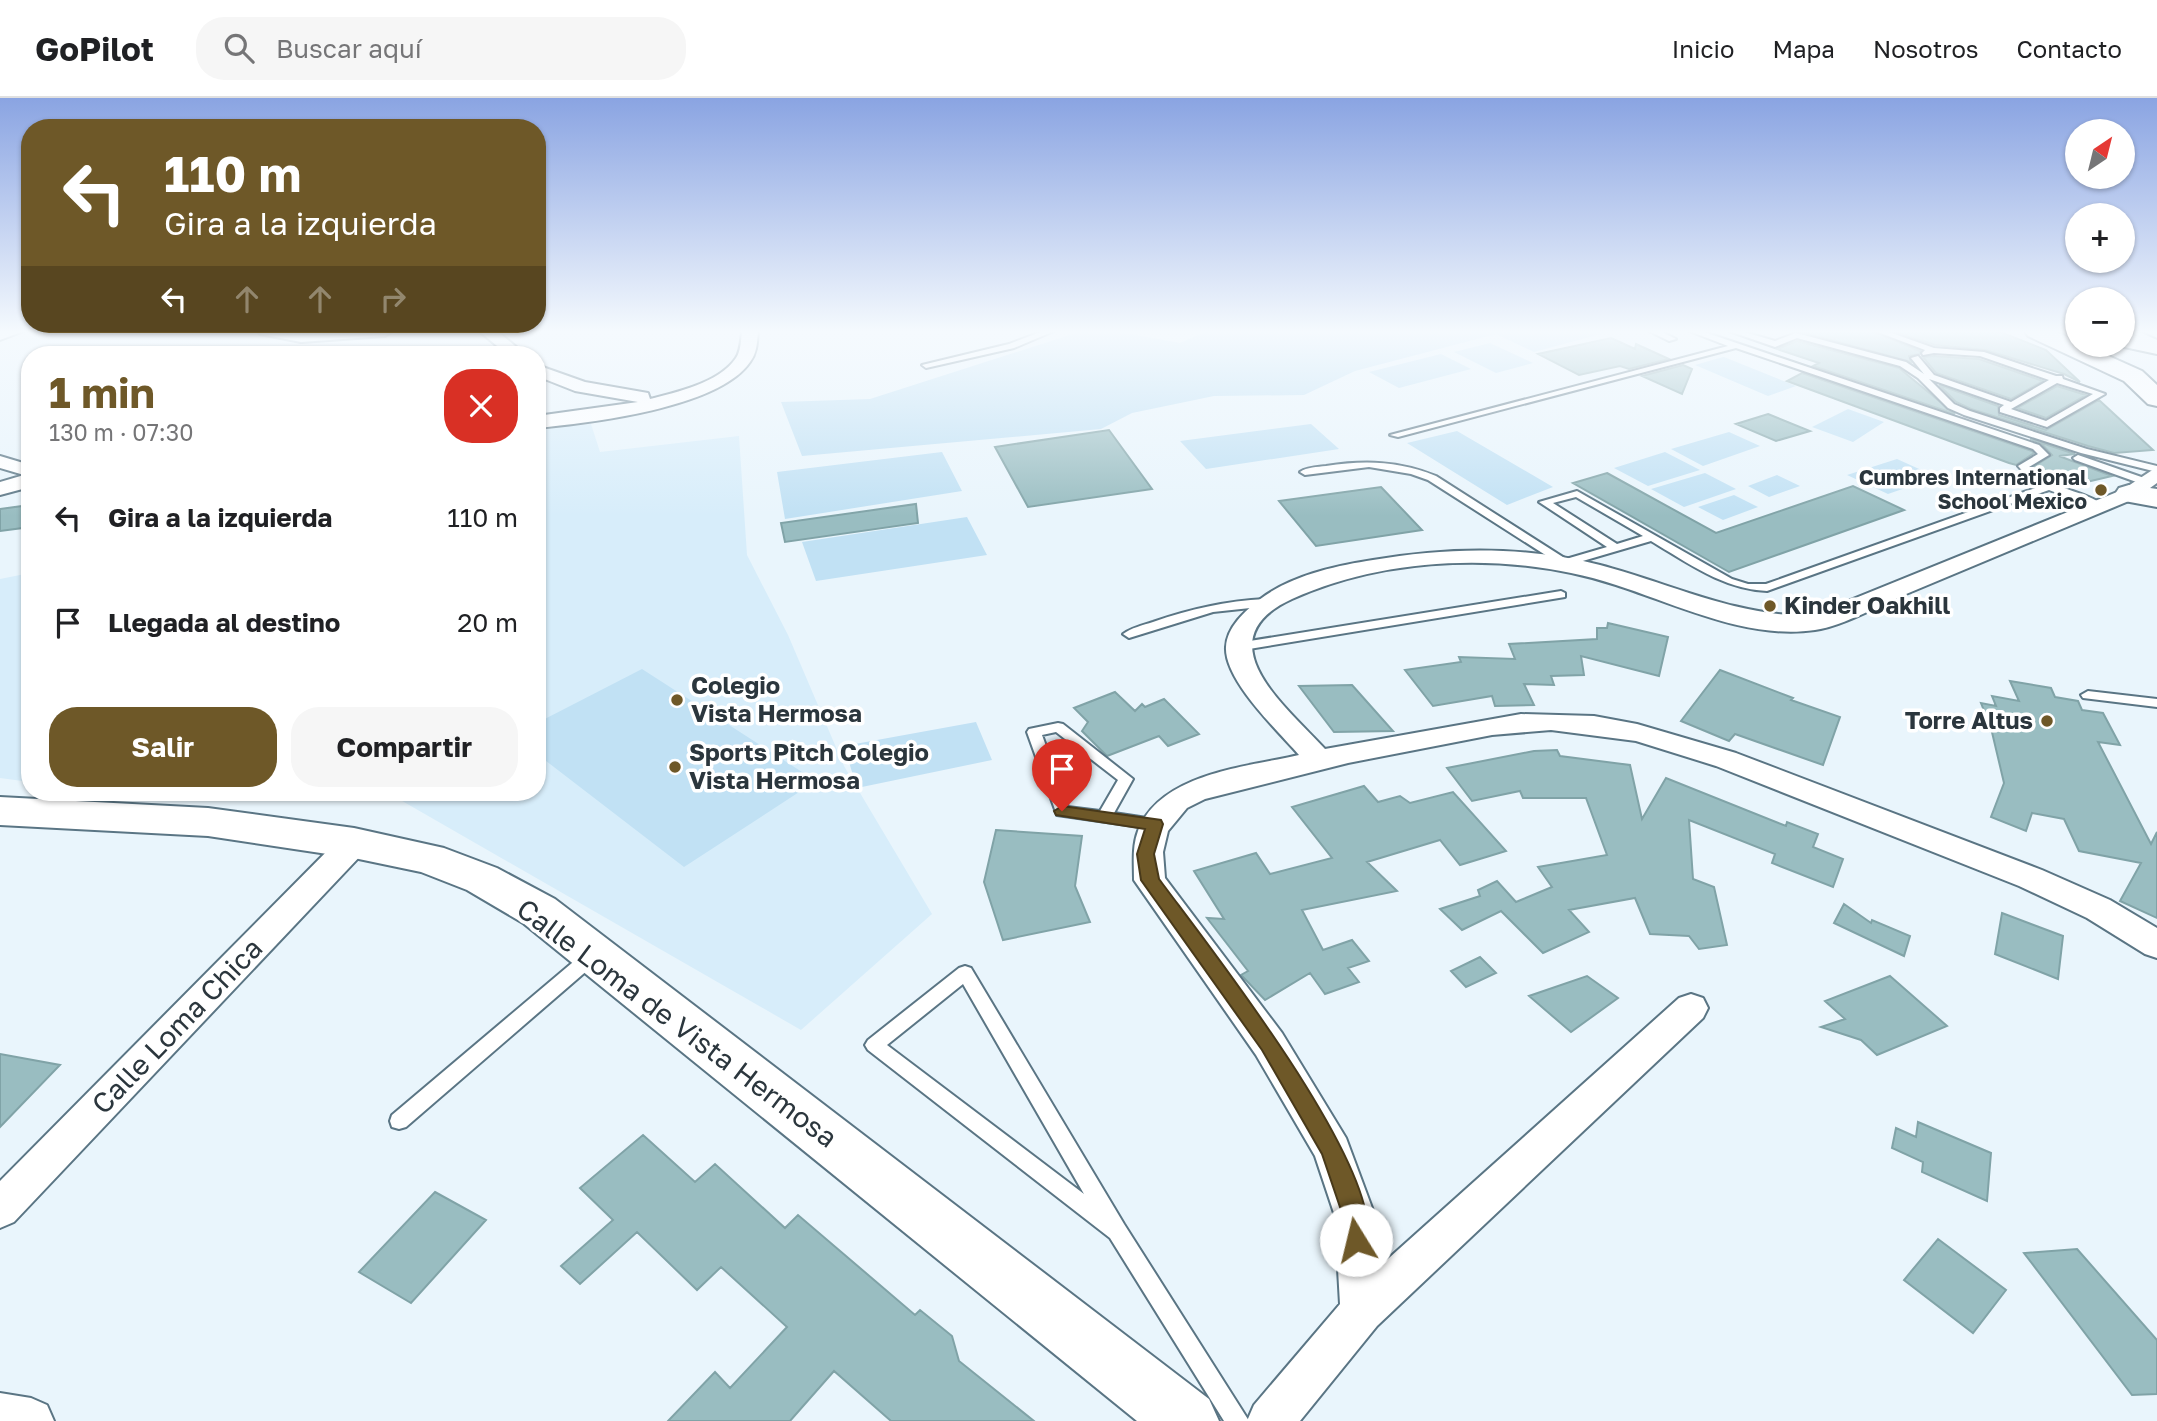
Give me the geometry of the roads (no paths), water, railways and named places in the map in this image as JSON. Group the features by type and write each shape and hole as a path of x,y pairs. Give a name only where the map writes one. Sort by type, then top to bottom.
{"street":[{"path":"606,393 670,398"},
{"path":"546,421 609,412 685,393"},
{"path":"0,462 21,468"},
{"path":"1318,759 1242,669 1237,646 1247,624 1265,603 1295,586 1377,566 1449,558 1516,556 1565,563 1741,618 1780,626 1814,623 2100,506 2152,480"},
{"path":"0,489 21,483"},
{"path":"1362,1311 1355,1216 1332,1150 1269,1044 1150,880 1146,854 1155,824 1178,800 1203,787 1318,759 1508,724 1552,721 1646,734 1722,760 2006,870 2078,900 2157,945"},
{"name":"Calle Loma de Vista Hermosa","path":"0,811 55,803 208,822 354,843 429,859 482,879 539,911 1187,1421"},
{"name":"Calle Loma Chica","path":"0,1209 354,843"},
{"path":"1270,1421 1362,1311 1691,1008"},
{"path":"0,1416 31,1421"}],"lane":[{"path":"1395,435 1557,393"},
{"path":"1875,393 2036,447 2044,455 2023,466 2050,486 2100,506"},
{"path":"1884,393 2152,480"},
{"path":"1937,393 1957,410 2084,451 2152,480"},
{"path":"1947,393 1959,405 1974,412 2101,452 2152,480"},
{"path":"1977,393 2012,405"},
{"path":"2034,393 2003,410 2047,424 2100,394 2097,393"},
{"path":"1305,472 1360,463 1409,468 1432,478 1565,563 1649,538"},
{"path":"1616,548 1544,502 1577,494 1649,538 1728,581 1747,587 1767,588 2050,486"},
{"path":"1237,646 1561,595"},
{"path":"1129,634 1206,608 1234,603 1265,603"},
{"path":"2088,695 2157,703"},
{"path":"1104,817 1126,779 1058,727 1034,732 1062,811 1104,817 1155,824"},
{"path":"399,1121 594,954"},
{"path":"1117,1231 874,1045 965,973 1117,1231 1237,1421"}],"place":[{"name":"Cumbres International School Mexico","path":"2101,490"},
{"name":"Kinder Oakhill","path":"1770,606"},
{"name":"Colegio Vista Hermosa","path":"677,700"},
{"name":"Torre Altus","path":"2047,721"},
{"name":"Sports Pitch Colegio Vista Hermosa","path":"675,767"}]}
